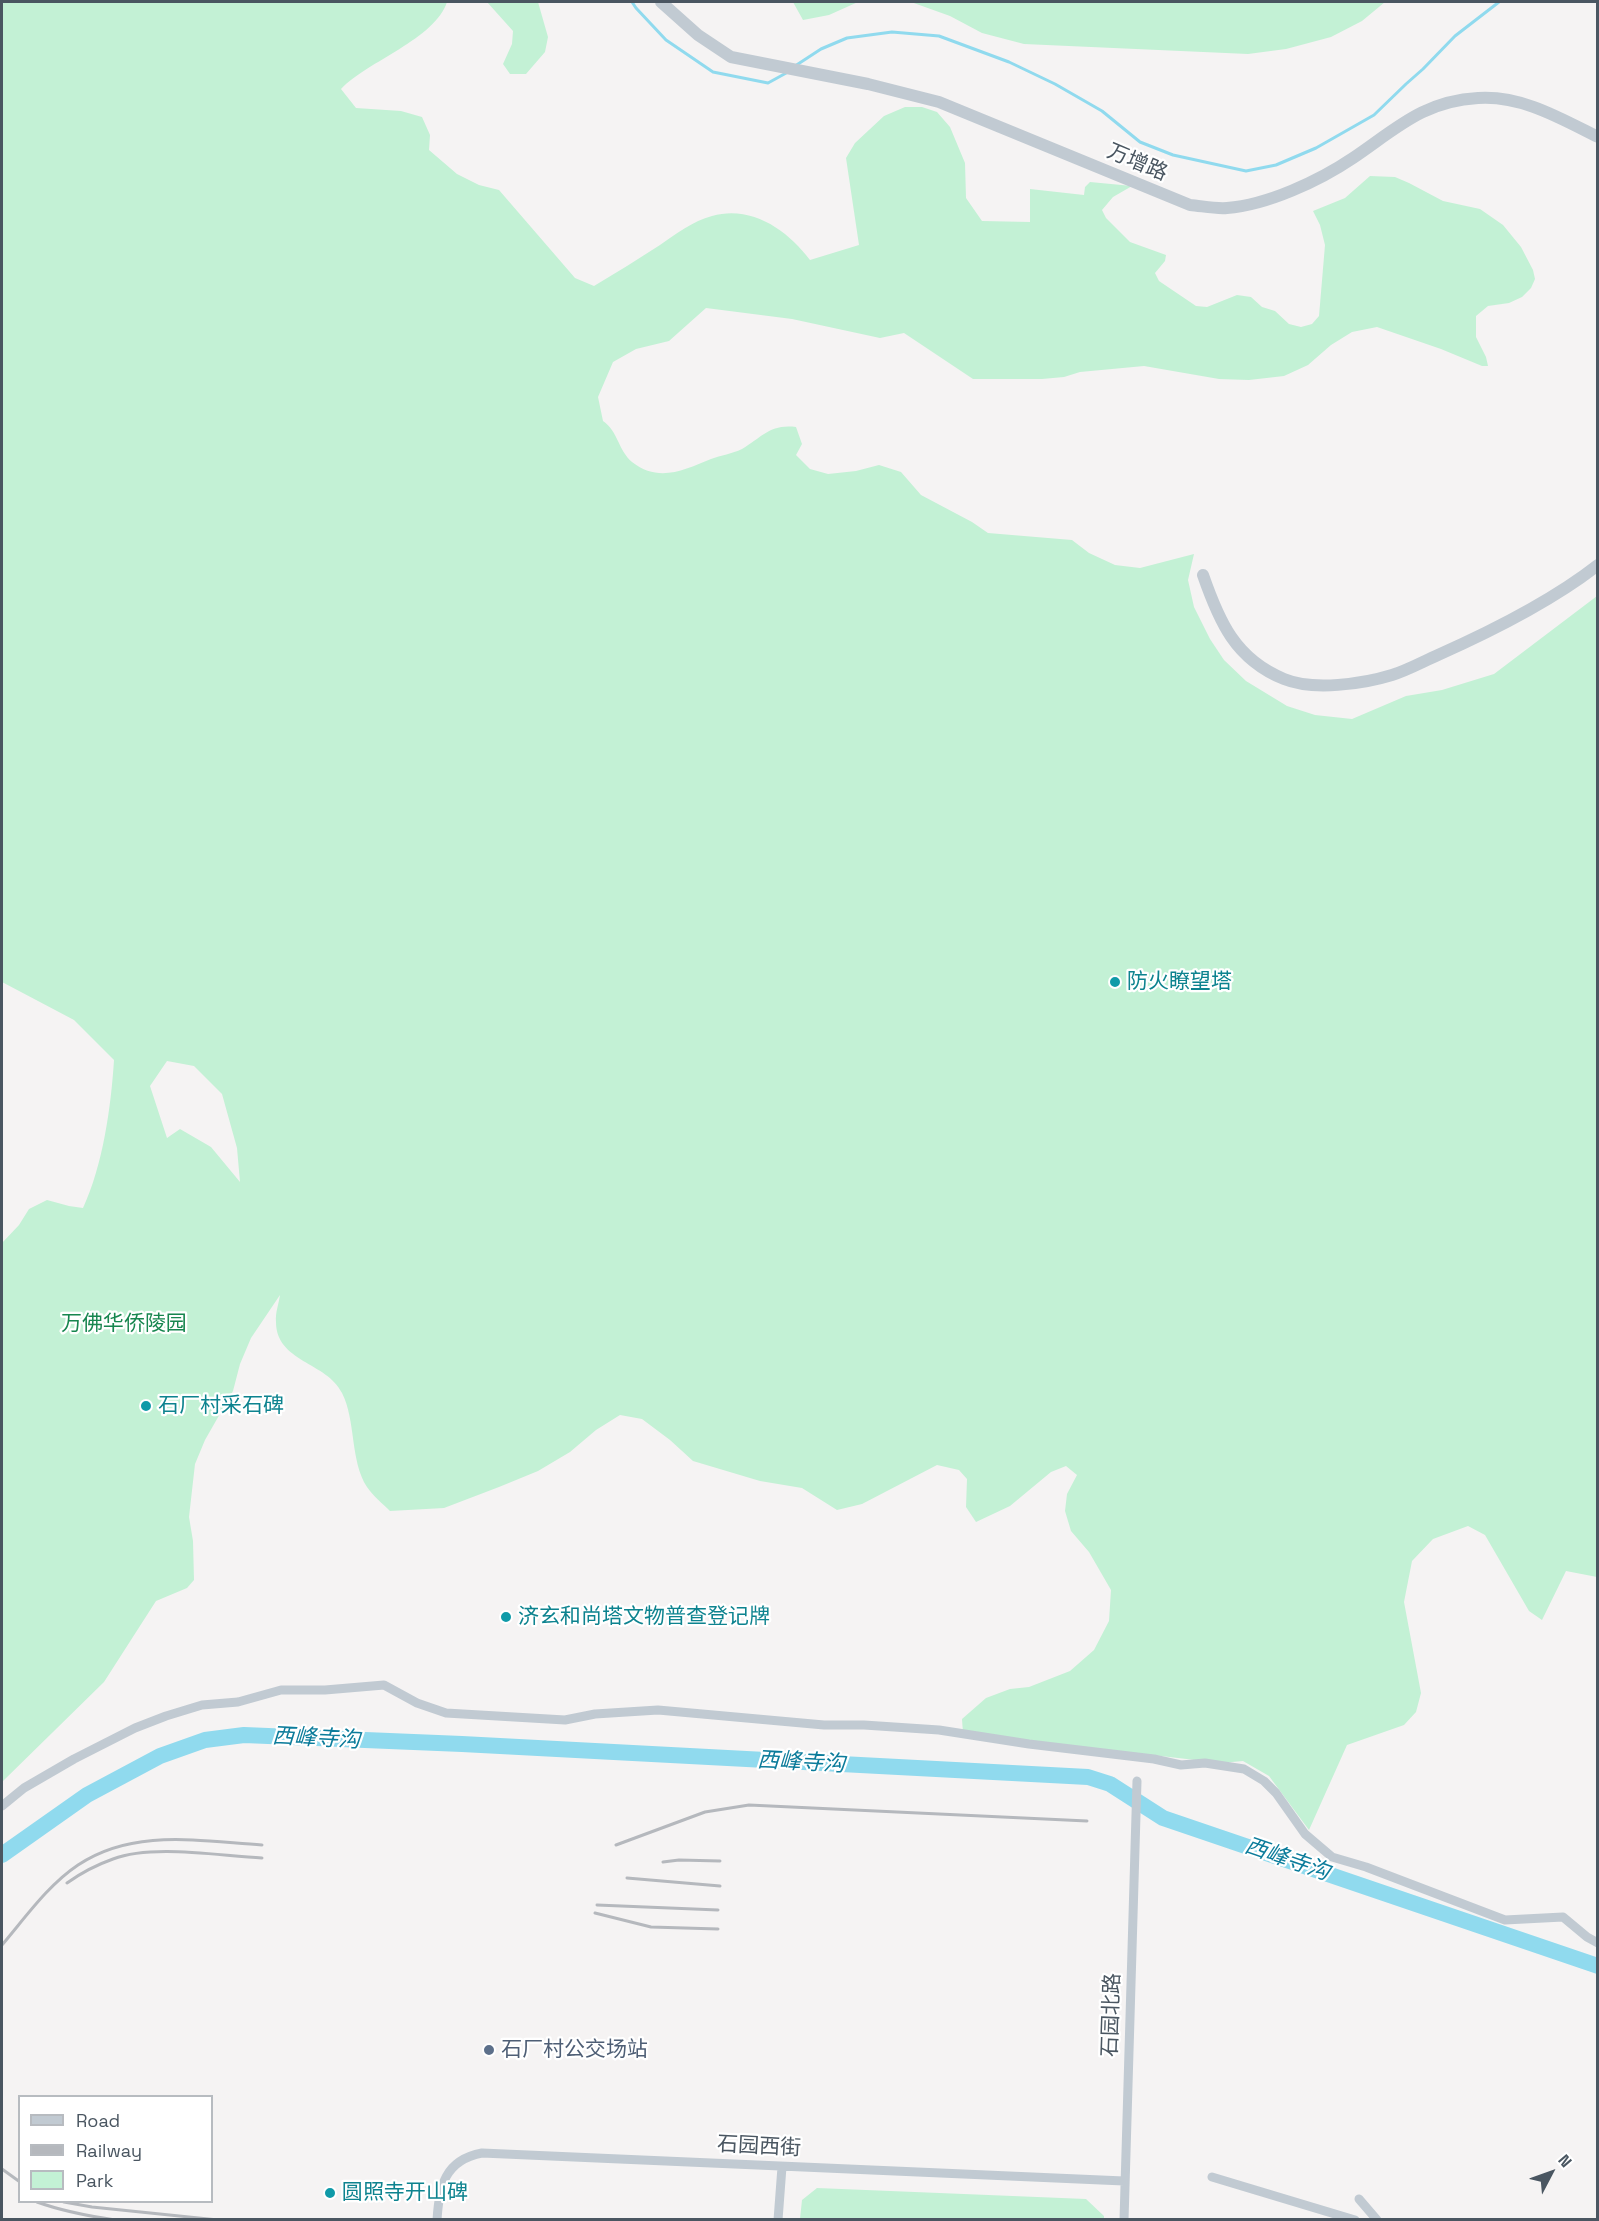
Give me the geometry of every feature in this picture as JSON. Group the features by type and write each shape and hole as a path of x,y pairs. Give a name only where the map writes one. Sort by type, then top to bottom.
{"street":[{"name":"万增路","path":"661,2 698,34 731,57 868,84 939,102 1190,205 1225,208 1254,204 1292,190 1350,160 1416,113 1446,101 1480,98 1521,103 1551,112 1598,137"},
{"path":"1203,575 1218,616 1234,643 1256,663 1285,680 1315,685 1354,683 1394,675 1506,622 1578,580 1598,565"},
{"path":"2,1806 24,1788 44,1776 135,1728 202,1705 238,1702 281,1690 335,1689 384,1684 417,1703 446,1713 565,1720 595,1714 658,1710 824,1725 939,1730 1029,1744 1154,1759 1173,1764 1205,1763 1244,1769 1264,1781 1276,1793 1305,1834 1332,1857 1366,1867 1505,1920 1563,1917 1598,1943"},
{"name":"石园北路","path":"1124,2220 1137,1781"},
{"name":"石园西街","path":"438,2220 438,2195 441,2184 466,2156 482,2153 1124,2181"},
{"path":"778,2220 782,2167"},
{"path":"1212,2177 1355,2220"},
{"path":"1359,2199 1377,2220"}],"green space":[{"name":"万佛华侨陵园","path":"2,2 447,2 440,15 429,27 341,89 356,108 401,111 422,117 430,135 429,150 457,174 479,185 499,190 575,278 594,286 691,224 712,216 741,214 755,217 791,239 810,260 859,245 846,158 855,143 884,116 905,107 922,107 937,112 950,127 965,163 966,198 982,221 1030,222 1030,189 1084,195 1085,187 1090,182 1132,186 1113,197 1102,210 1106,218 1130,242 1166,255 1165,261 1155,273 1159,281 1196,306 1207,307 1237,295 1251,297 1262,307 1275,311 1289,324 1301,327 1312,324 1319,316 1325,245 1320,225 1313,211 1345,198 1370,176 1395,177 1443,201 1480,209 1503,225 1521,247 1533,270 1535,279 1531,288 1522,297 1509,303 1488,306 1476,316 1476,337 1488,366 1482,366 1377,327 1352,332 1331,345 1308,365 1284,376 1249,380 1219,379 1144,366 1080,372 1064,377 1042,379 973,379 904,333 880,338 792,319 706,308 669,341 636,349 613,362 598,397 603,421 612,430 627,457 652,472 681,470 738,451 773,429 796,427 802,444 796,455 810,469 828,474 856,471 879,465 901,472 921,495 988,533 1072,540 1089,553 1115,565 1140,568 1194,554 1188,580 1194,607 1210,639 1224,660 1246,681 1287,706 1315,715 1352,719 1406,696 1442,690 1494,674 1597,596 1597,1577 1566,1571 1542,1620 1529,1611 1485,1535 1468,1526 1433,1539 1412,1561 1404,1602 1421,1693 1416,1712 1404,1725 1347,1745 1309,1830 1269,1776 1243,1761 1221,1763 963,1733 962,1719 986,1698 1010,1689 1029,1687 1070,1671 1094,1650 1109,1621 1111,1590 1089,1552 1071,1531 1065,1511 1067,1494 1077,1475 1066,1466 1051,1472 1010,1506 976,1522 966,1507 967,1479 959,1470 937,1465 862,1504 837,1510 802,1488 760,1481 693,1461 642,1419 620,1415 596,1430 570,1452 538,1471 444,1508 390,1511 369,1490 362,1477 342,1393 325,1374 284,1346 278,1335 276,1319 280,1295 251,1338 240,1364 233,1391 205,1440 195,1464 189,1517 193,1541 194,1580 187,1588 156,1601 104,1682 2,1782 2,1243 19,1225 29,1209 47,1200 83,1208 96,1173 105,1136 114,1060 74,1020 2,982","holes":["167,1061 194,1066 222,1094 237,1148 240,1182 211,1147 180,1129 167,1138 150,1086"]},
{"path":"487,2 538,2 548,37 545,52 526,74 510,74 503,64 512,44 513,31"},
{"path":"793,2 858,2 829,15 803,20"},
{"path":"911,2 1385,2 1362,21 1331,37 1286,49 1248,54 1024,44 982,33 950,16"},
{"path":"817,2188 1086,2199 1104,2216 1104,2219 800,2219 802,2200"}],"waterway":[{"path":"632,2 666,40 713,72 768,83 788,72"},
{"path":"795,66 821,49 847,38 892,32 939,36 1009,62 1055,84 1102,111 1140,142 1173,155 1246,171 1276,165 1316,148 1374,115 1455,36 1499,2"},
{"name":"西峰寺沟","path":"2,1855 87,1795 160,1756 205,1740 244,1735 462,1744 1088,1777 1110,1784 1163,1818 1598,1966"}],"railway":[{"path":"616,1845 705,1812 749,1805 1087,1821"},
{"path":"2,1945 37,1902 57,1882 78,1865 99,1853 144,1841 191,1840 262,1845"},
{"path":"67,1883 107,1861 147,1852 186,1852 262,1858"},
{"path":"663,1862 720,1861"},
{"path":"627,1878 720,1886"},
{"path":"597,1905 718,1910"},
{"path":"595,1913 651,1927 718,1929"},
{"path":"2,2169 18,2181"},
{"path":"40,2203 75,2213 115,2220"},
{"path":"70,2203 218,2220"}],"place":[{"name":"防火瞭望塔","path":"1115,982"},
{"name":"石厂村采石碑","path":"146,1406"},
{"name":"济玄和尚塔文物普查登记牌","path":"506,1617"},
{"name":"石厂村公交场站","path":"489,2050"},
{"name":"圆照寺开山碑","path":"330,2193"}]}
